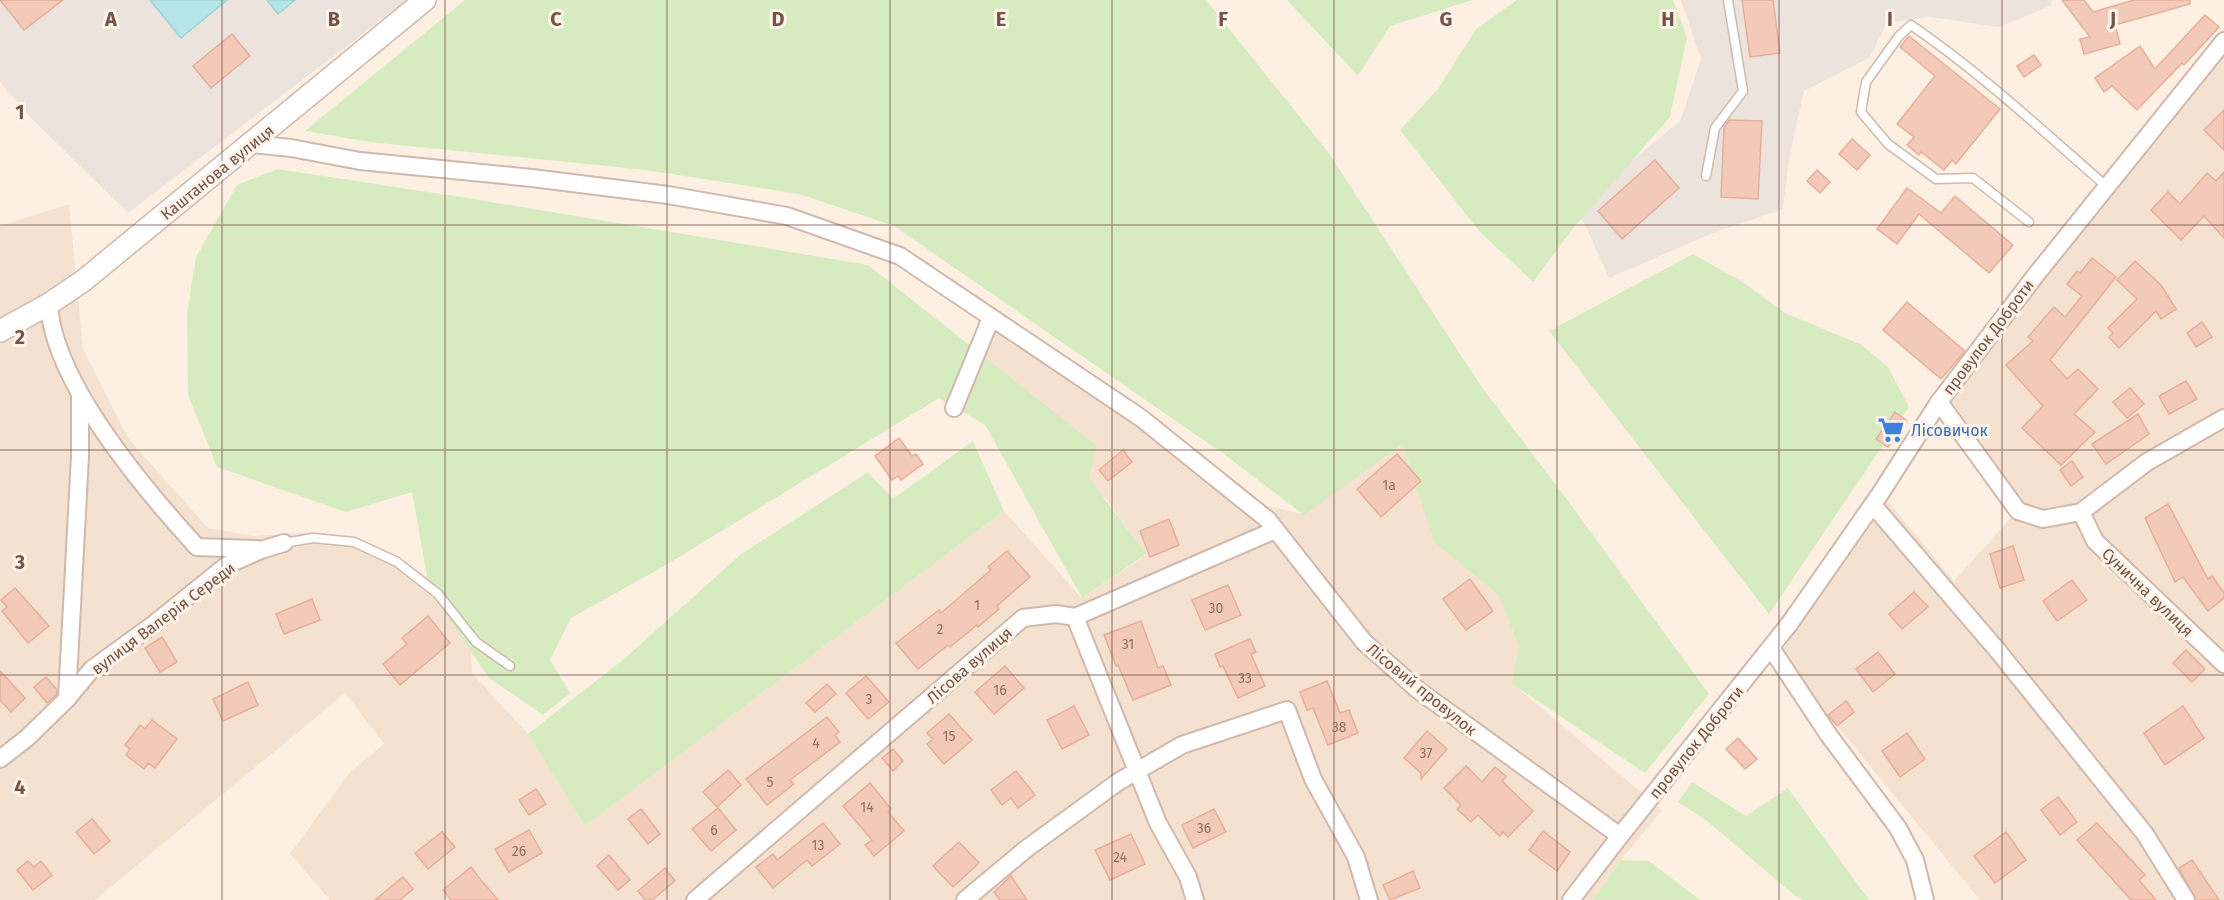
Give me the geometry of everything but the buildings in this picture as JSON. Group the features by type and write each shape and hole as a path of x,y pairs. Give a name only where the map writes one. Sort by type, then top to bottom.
{"street":[{"name":"Каштанова вулиця","path":"0,331 48,304 83,280 252,144 425,0"},
{"name":"провулок Доброти","path":"1620,836 1771,648 1873,505 1939,402 2106,186 2224,41"},
{"name":"Лісовий провулок","path":"252,144 291,148 360,161 532,178 668,195 788,216 900,256 1141,418 1232,491 1268,520 1364,642 1418,690 1620,836"},
{"path":"48,304 50,322 80,395 164,510 198,547 261,550"},
{"path":"954,408 991,318"},
{"path":"67,699 80,456 80,395"},
{"path":"1939,402 2018,511 2043,519 2081,512 2147,462 2224,418"},
{"path":"1873,505 1998,651 2145,834 2186,900"},
{"name":"Сунична вулиця","path":"2081,512 2095,541 2224,664"},
{"path":"1195,900 1188,877 1158,823 1075,616 1275,530"},
{"name":"вулиця Валерія Середи","path":"0,759 27,738 67,699 92,669 154,624 227,566 261,550 284,543"},
{"name":"Лісова вулиця","path":"695,900 1023,618 1056,614 1075,616"},
{"path":"1771,648 1828,734 1898,828 1915,860 1925,900"},
{"path":"965,900 1026,849 1118,782 1182,745 1287,710 1313,779 1356,857 1369,900"},
{"path":"1571,900 1620,836"}],"lane":[{"path":"1706,176 1715,128 1743,91 1728,0"},
{"path":"2029,222 1973,178 1936,180 1888,144 1861,112 1866,82 1899,36 1911,25 1943,47 2005,98 2106,186"},
{"path":"284,543 313,538 354,542 397,562 438,594 476,642 510,666"}],"shaded area":[{"path":"0,0 407,0 128,213 32,119 0,82"},
{"path":"1681,0 2053,0 2050,6 1999,27 1930,17 1887,23 1869,58 1804,91 1789,159 1783,209 1713,233 1609,278 1577,207 1680,121 1701,59"},
{"path":"2224,41 2224,900 1980,900 1779,655 1888,501 1954,581 2017,511 1939,402"},
{"path":"69,204 83,349 128,438 208,528 254,536 315,532 356,537 398,557 427,577 430,593 471,652 472,673 528,734 585,826 1004,511 1082,598 1146,555 1106,499 953,383 990,304 1267,506 1304,514 1403,444 1558,624 1513,684 1662,810 1621,860 1593,900 330,900 290,854 349,773 384,744 345,693 95,900 0,900 0,226"}],"green space":[{"path":"465,0 1206,0 1328,152 1481,386 1709,694 1645,773 1512,684 1519,646 1499,595 1434,542 1403,444 1304,515 1225,455 894,226 799,194 646,170 369,142 305,131"},
{"path":"1287,0 1473,0 1390,26 1358,76"},
{"path":"1517,0 1673,0 1687,37 1670,117 1571,231 1533,282 1479,231 1400,130 1438,89 1476,29"},
{"path":"278,169 868,265 1097,446 1089,478 1146,554 1082,598 985,425 939,398 661,568 571,618 550,660 570,693 543,715 489,678 430,593 412,492 346,512 217,467 188,395 187,314 196,257 237,185"},
{"path":"1693,254 1744,283 1785,313 1862,345 1888,367 1909,407 1769,614 1549,331"},
{"path":"973,441 1004,511 585,826 528,734 625,658 740,555 868,472 893,499"},
{"path":"1692,782 1746,816 1788,788 1869,900 1803,900 1794,895 1707,821 1678,802"},
{"path":"1621,860 1649,861 1700,900 1593,900"}],"water":[{"path":"150,0 227,0 181,38"},
{"path":"267,0 295,0 278,14"}],"place":[{"name":"Лісовичок","path":"1891,430"}]}
